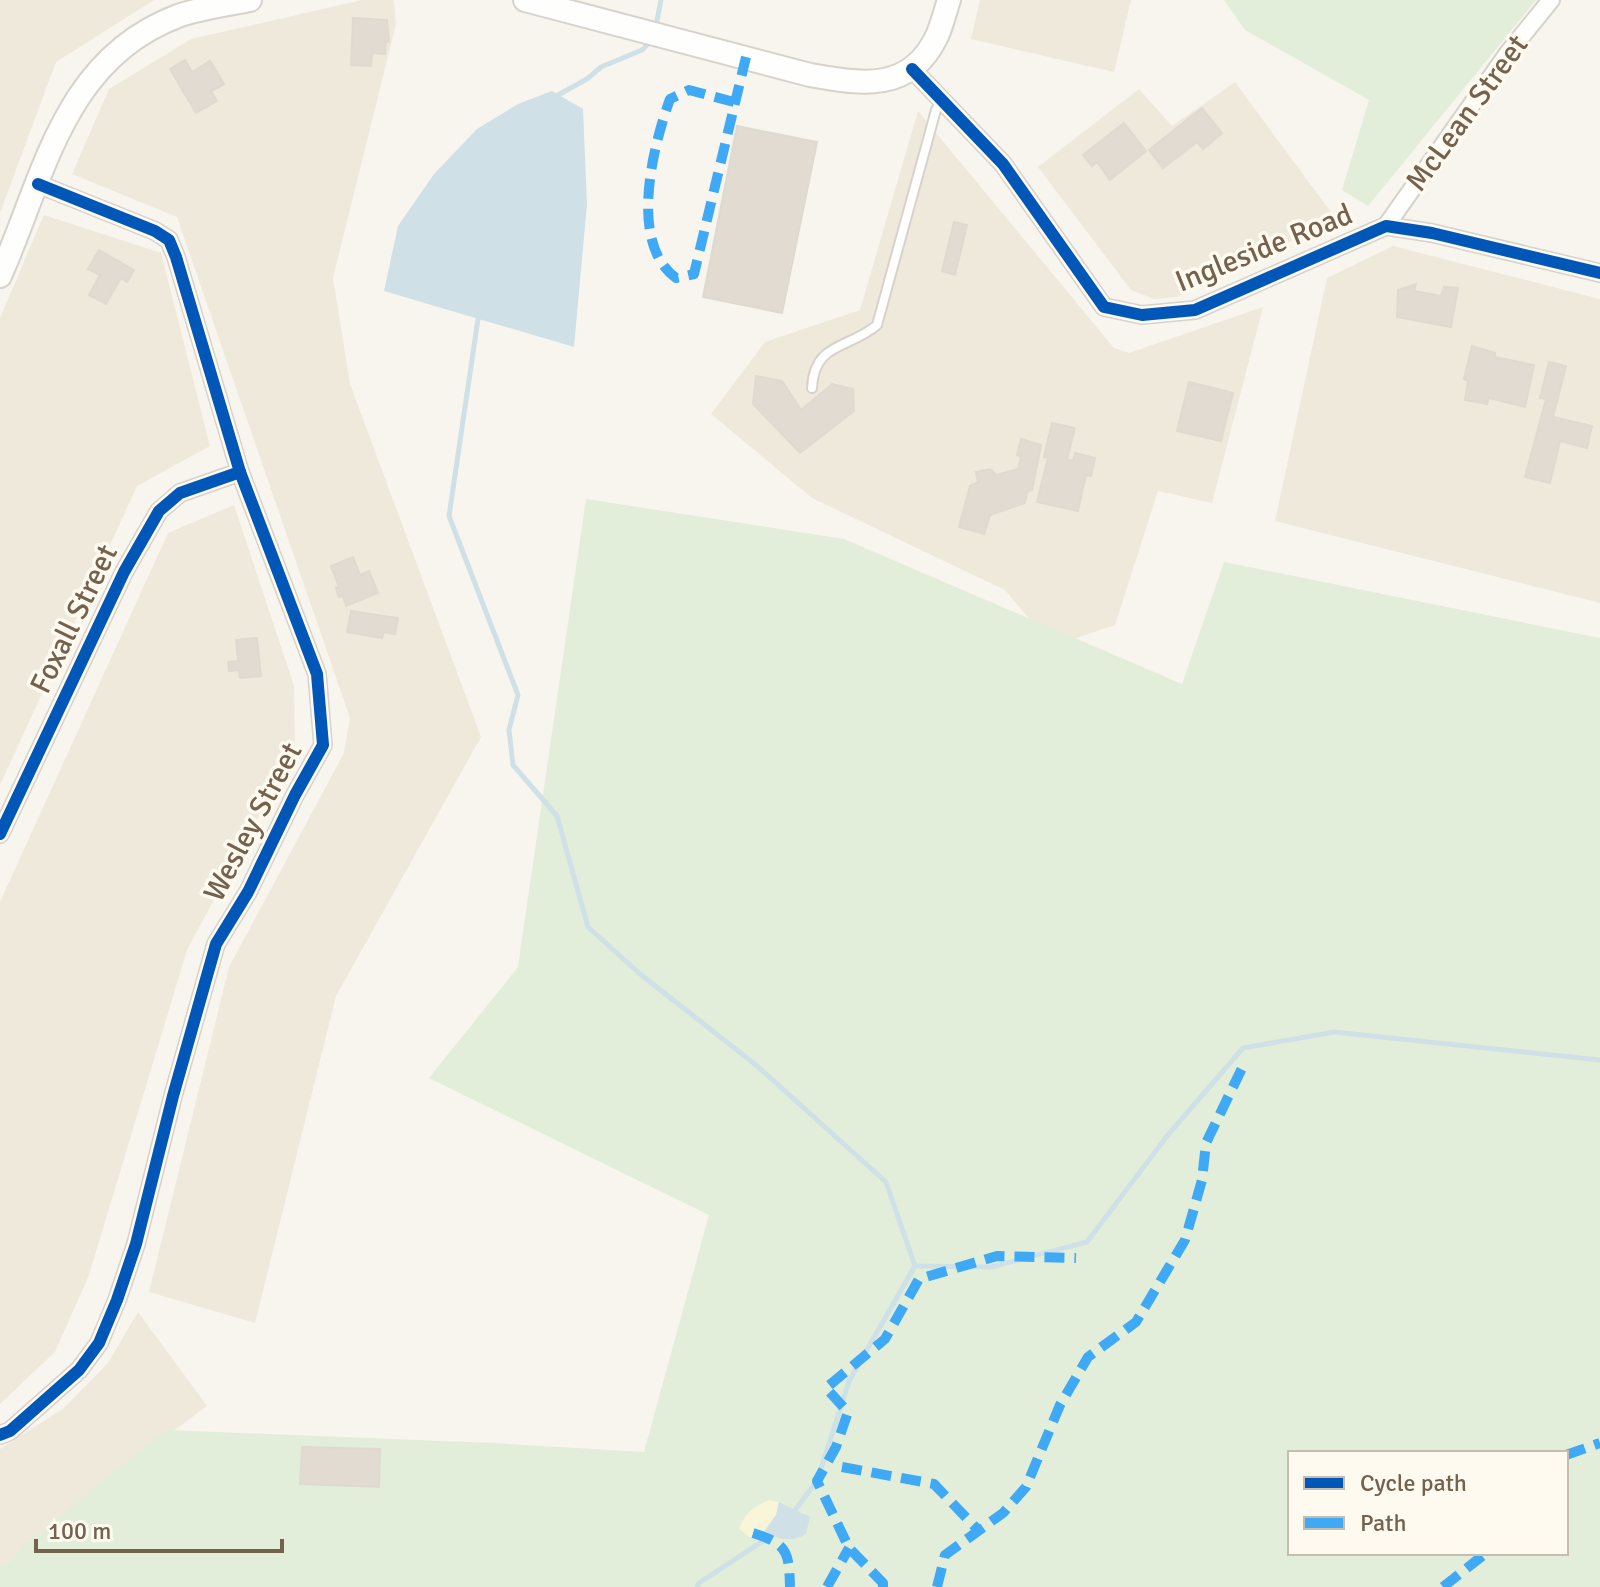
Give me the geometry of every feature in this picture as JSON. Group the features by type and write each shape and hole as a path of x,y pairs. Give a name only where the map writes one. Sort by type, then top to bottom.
{"main road":[{"path":"0,276 57,132 94,73 123,48 178,16 250,0"},
{"path":"525,0 810,75 853,83 889,81 912,69 936,38 949,0"}],"street":[{"name":"McLean Street","path":"1386,226 1508,53 1551,0"},
{"name":"Ingleside Road","path":"912,69 1003,164 1104,307 1142,315 1195,310 1386,226 1432,233 1600,273"},
{"name":"Wesley Street","path":"0,1435 10,1431 79,1370 99,1343 136,1244 216,944 248,892 323,745 317,674 240,472 169,240 155,231 38,184"},
{"name":"Foxall Street","path":"0,834 124,572 159,511 180,493 240,472"}],"lane":[{"path":"812,388 813,375 824,354 877,325 936,110 942,100"}],"shaded area":[{"path":"0,0 154,0 56,62 0,213"},
{"path":"362,0 394,0 396,24 333,278 350,384 481,737 336,996 255,1323 149,1292 229,967 344,753 350,718 177,217 72,174 109,89 191,39"},
{"path":"980,0 1131,0 1114,72 971,39"},
{"path":"1235,82 1336,219 1177,297 1154,299 1131,290 1038,167 1139,89 1172,126"},
{"path":"552,91 583,109 587,204 574,347 384,291 398,226 434,174 477,129 518,104"},
{"path":"918,111 1114,348 1129,353 1263,307 1212,503 1158,491 1115,625 1052,646 1005,590 812,498 711,414 765,342 860,310"},
{"path":"44,215 161,253 210,446 137,486 0,785 0,318"},
{"path":"1393,246 1600,299 1600,603 1275,521 1327,278"},
{"path":"234,505 294,686 295,748 187,950 89,1275 55,1352 0,1404 0,902 168,533"},
{"path":"138,1312 207,1406 50,1523 63,1541 0,1565 0,1449 64,1408 108,1363"},
{"path":"779,1502 810,1517 806,1534 786,1539 765,1531 776,1515"}],"green space":[{"path":"1224,0 1536,0 1368,206 1342,190 1369,100 1245,30"},
{"path":"586,499 844,539 1182,684 1224,562 1600,638 1600,1587 0,1587 0,1565 11,1561 24,1545 165,1430 644,1452 709,1215 429,1078 518,967"}],"sand":[{"path":"768,1500 779,1502 776,1515 758,1538 751,1538 739,1529 741,1523 750,1511"}],"building":[{"path":"353,18 387,20 389,42 386,41 385,54 372,53 371,66 351,65"},
{"path":"185,60 192,72 210,61 224,84 211,91 217,101 196,113 170,69"},
{"path":"1202,108 1222,133 1203,149 1197,142 1163,168 1149,150"},
{"path":"1124,123 1146,151 1110,180 1097,162 1092,166 1083,155"},
{"path":"737,126 817,142 782,313 703,297"},
{"path":"954,222 967,225 955,275 942,271"},
{"path":"99,250 134,270 127,282 121,278 106,304 89,295 100,275 88,269"},
{"path":"1416,284 1414,291 1441,296 1444,287 1458,288 1451,327 1397,317 1398,290"},
{"path":"1472,346 1495,353 1495,357 1534,365 1525,407 1489,398 1487,404 1465,400 1468,381 1464,379"},
{"path":"1549,362 1566,366 1553,417 1592,426 1587,448 1560,441 1550,483 1525,477 1546,399 1540,398"},
{"path":"756,376 782,381 801,410 832,384 853,389 854,411 800,453 753,404"},
{"path":"1189,382 1233,393 1221,441 1177,431"},
{"path":"1052,423 1075,428 1067,459 1073,461 1075,453 1095,458 1091,476 1086,475 1078,511 1037,502 1048,458 1044,457"},
{"path":"1021,439 1041,445 1032,490 1027,492 1025,503 990,515 984,534 959,527 970,486 978,482 976,472 990,469 996,475 1018,469"},
{"path":"353,557 360,575 369,571 378,593 346,606 343,596 339,597 336,588 339,587 331,566"},
{"path":"351,611 398,618 395,634 384,632 382,638 347,632"},
{"path":"257,638 261,676 240,678 239,670 229,671 228,662 238,661 236,640"},
{"path":"302,1447 380,1449 379,1487 300,1484"}],"waterway":[{"path":"656,26 661,0"},
{"path":"558,95 587,79 601,67 642,50 652,40"},
{"path":"478,319 449,516 518,695 509,730 513,765 557,816 588,927 640,974 756,1065 886,1182 915,1266"},
{"path":"915,1266 991,1267 1087,1242 1167,1136 1243,1048 1334,1032 1600,1060"},
{"path":"792,1514 817,1481 849,1381 915,1266"},
{"path":"697,1587 775,1533"}],"marked path":[{"path":"734,102 689,90 670,99 663,119 652,167 649,218 652,242 661,262 676,278 694,274 746,57"},
{"path":"937,1587 945,1555 1003,1513 1026,1487 1060,1405 1088,1357 1136,1322 1185,1240 1202,1180 1206,1143 1245,1062"},
{"path":"883,1587 883,1583 849,1548 817,1481 836,1447 848,1412 826,1388 885,1339 919,1279 997,1256 1076,1258"},
{"path":"1568,1454 1600,1443"},
{"path":"842,1467 934,1484 979,1531"},
{"path":"753,1533 773,1541 784,1551 789,1565 790,1587"},
{"path":"827,1587 849,1548"},
{"path":"1443,1587 1483,1555"}],"cycle path":[{"path":"912,69 1003,164 1104,307 1142,315 1195,310 1386,226 1432,233 1600,273"},
{"path":"0,1435 10,1431 79,1370 99,1343 136,1244 216,944 248,892 323,745 317,674 240,472 169,240 155,231 38,184"},
{"path":"0,834 124,572 159,511 180,493 240,472"}]}
